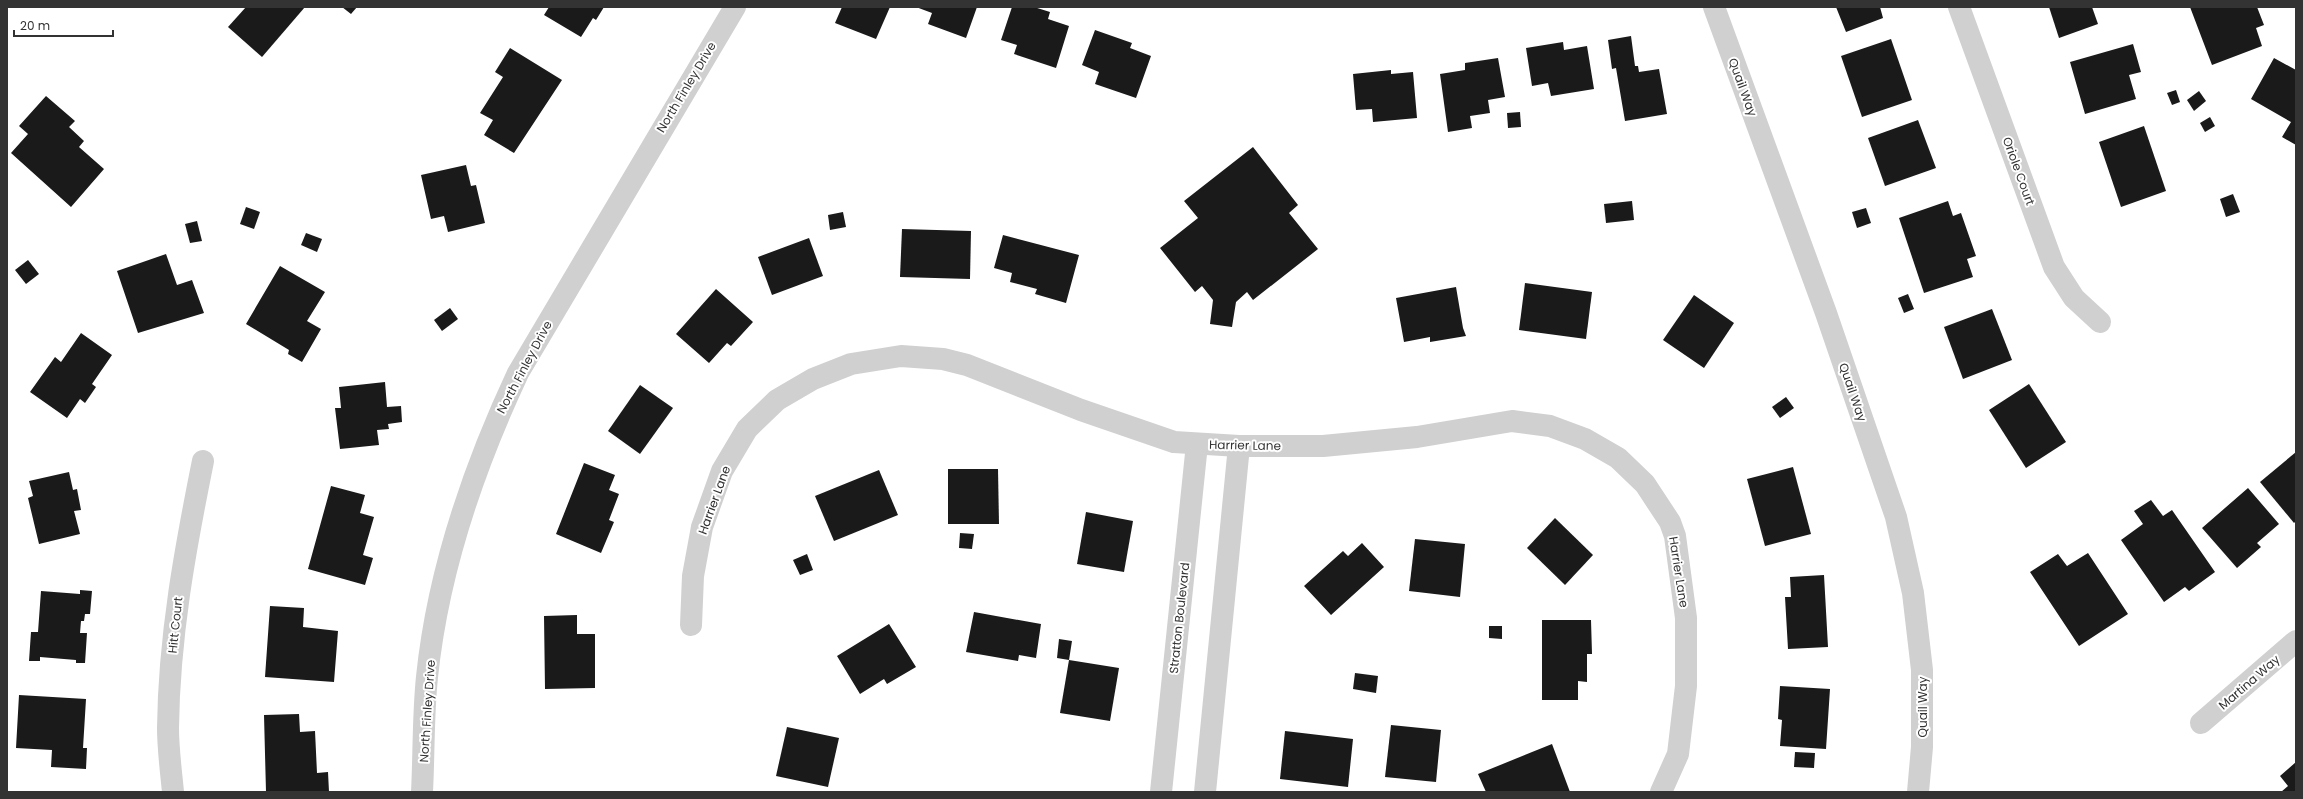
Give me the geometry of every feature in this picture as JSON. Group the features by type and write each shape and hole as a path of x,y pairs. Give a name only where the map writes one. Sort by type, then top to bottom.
{"street":[{"name":"North Finley Drive","path":"422,792 427,677 444,577 466,497 497,418 518,373 735,7"},
{"name":"Quail Way","path":"1714,7 1826,313 1896,517 1913,593 1922,670 1922,747 1918,792"},
{"name":"Oriole Court","path":"1959,7 2054,267 2074,298 2100,322"},
{"name":"Harrier Lane","path":"692,625 693,576 702,527 722,472 747,429 778,400 813,379 851,364 901,356 943,359 966,364 1081,410 1174,442 1239,446 1324,446 1417,437 1512,421 1550,426 1585,439 1618,458 1645,484 1670,522 1675,536 1686,618 1686,686 1678,754 1661,792"},
{"name":"Stratton Boulevard","path":"1161,792 1197,444"},
{"path":"1205,792 1239,446"},
{"name":"Hitt Court","path":"173,792 168,730 173,633 184,556 203,461"},
{"name":"Martina Way","path":"2201,723 2296,641"}],"building":[{"path":"246,7 305,7 262,57 228,27"},
{"path":"342,7 357,7 351,14"},
{"path":"549,7 604,7 596,20 593,18 581,37 544,15"},
{"path":"842,7 890,7 876,39 835,23"},
{"path":"916,7 977,7 966,38 928,24 932,13"},
{"path":"1012,7 1034,7 1050,12 1048,19 1069,26 1056,68 1014,54 1017,45 1001,40"},
{"path":"1836,7 1880,7 1883,18 1846,32"},
{"path":"2049,7 2092,7 2098,24 2059,38"},
{"path":"2190,7 2257,7 2264,25 2256,28 2262,46 2212,65"},
{"path":"1095,30 1132,43 1130,48 1151,56 1136,98 1095,84 1099,72 1082,65"},
{"path":"1631,36 1635,66 1638,66 1639,72 1659,69 1667,114 1625,121 1616,68 1612,69 1608,40"},
{"path":"1891,39 1912,100 1862,117 1841,56"},
{"path":"1563,42 1564,50 1587,46 1594,89 1551,96 1548,83 1532,86 1526,48"},
{"path":"2133,44 2141,72 2129,75 2136,99 2085,114 2070,62"},
{"path":"510,48 562,80 514,153 484,135 493,120 480,113 503,77 495,72"},
{"path":"1498,58 1505,97 1488,100 1490,113 1470,116 1472,128 1448,132 1440,74 1465,70 1465,63"},
{"path":"2274,58 2296,70 2296,145 2282,137 2291,122 2251,99"},
{"path":"1391,70 1391,74 1413,72 1417,118 1373,122 1372,109 1356,110 1353,74"},
{"path":"2176,90 2180,102 2172,105 2167,93"},
{"path":"2199,91 2206,101 2194,111 2187,100"},
{"path":"46,96 75,121 69,127 84,141 79,147 104,169 71,207 11,153 28,134 19,126"},
{"path":"1520,112 1521,127 1508,128 1507,113"},
{"path":"2210,117 2215,126 2205,132 2200,123"},
{"path":"1918,120 1936,168 1885,186 1868,138"},
{"path":"2144,126 2166,191 2121,207 2099,142"},
{"path":"1253,147 1298,205 1289,213 1318,249 1253,300 1247,292 1236,302 1232,327 1210,324 1213,300 1202,286 1195,292 1160,248 1198,218 1184,201"},
{"path":"466,165 471,186 476,185 485,223 448,232 444,216 431,219 421,175"},
{"path":"2233,194 2240,212 2226,217 2220,199"},
{"path":"1632,201 1634,220 1606,223 1604,204"},
{"path":"1948,201 1953,216 1961,213 1976,256 1967,259 1973,277 1924,293 1899,218"},
{"path":"246,207 260,212 254,229 240,224"},
{"path":"1866,208 1871,223 1857,228 1852,212"},
{"path":"843,212 846,227 830,230 828,215"},
{"path":"197,221 202,241 190,243 185,224"},
{"path":"902,229 971,231 970,279 900,277"},
{"path":"306,233 322,239 317,252 301,245"},
{"path":"1003,235 1079,255 1066,303 1035,294 1037,289 1010,282 1012,273 994,268"},
{"path":"809,238 823,276 772,295 758,257"},
{"path":"166,254 177,285 192,280 204,313 138,333 117,271"},
{"path":"28,260 39,274 26,284 15,270"},
{"path":"280,266 325,292 307,321 321,329 302,362 288,354 289,350 246,324"},
{"path":"1525,283 1592,292 1586,339 1519,330"},
{"path":"1456,287 1463,328 1466,336 1430,342 1430,337 1404,342 1396,298"},
{"path":"716,289 753,322 731,346 727,343 709,363 676,334"},
{"path":"1908,294 1914,309 1904,313 1898,298"},
{"path":"1694,295 1734,323 1704,368 1663,340"},
{"path":"450,308 458,319 442,331 434,320"},
{"path":"1992,309 2012,360 1963,379 1944,327"},
{"path":"81,333 112,355 92,384 96,387 85,403 80,399 67,418 30,392 55,357 61,362"},
{"path":"385,382 387,407 401,406 402,422 388,424 389,429 377,430 379,445 340,449 335,408 341,408 339,387"},
{"path":"2029,384 2066,442 2026,468 1989,410"},
{"path":"640,385 673,408 640,454 608,431"},
{"path":"1786,397 1794,408 1780,418 1772,407"},
{"path":"2296,452 2296,521 2294,523 2260,482"},
{"path":"584,463 615,475 609,490 619,494 609,520 614,522 601,553 556,534"},
{"path":"1793,467 1811,534 1765,546 1747,479"},
{"path":"948,469 998,469 999,524 948,524"},
{"path":"879,470 898,515 834,541 815,496"},
{"path":"69,472 73,490 77,489 81,510 74,511 80,534 39,544 28,498 33,496 29,481"},
{"path":"331,486 365,495 360,513 374,517 363,555 373,558 365,585 308,569"},
{"path":"2248,488 2279,524 2257,543 2261,547 2237,568 2202,528"},
{"path":"2151,500 2163,516 2172,510 2215,572 2189,591 2185,587 2164,602 2121,540 2143,524 2134,511"},
{"path":"1086,512 1133,521 1124,572 1077,564"},
{"path":"1555,518 1593,555 1565,585 1527,548"},
{"path":"960,533 974,534 972,549 959,548"},
{"path":"1415,539 1465,544 1460,597 1409,591"},
{"path":"1362,543 1384,567 1331,615 1304,586 1343,551 1348,556"},
{"path":"2088,553 2128,614 2079,646 2030,572 2058,554 2067,566"},
{"path":"807,554 813,570 800,575 793,560"},
{"path":"1824,575 1828,647 1788,649 1785,597 1791,597 1790,577"},
{"path":"80,590 92,591 90,614 85,614 84,621 81,621 80,633 87,633 85,663 76,663 76,660 40,657 40,661 29,661 31,632 38,632 41,591 80,594"},
{"path":"270,606 304,608 303,627 338,631 334,682 265,677"},
{"path":"974,612 1041,624 1036,658 1019,655 1018,661 966,652"},
{"path":"577,615 577,634 595,634 595,688 545,689 544,616"},
{"path":"1542,620 1591,620 1592,654 1587,654 1587,682 1578,681 1578,700 1542,700"},
{"path":"889,624 916,667 887,684 884,679 860,694 837,656"},
{"path":"1489,626 1502,626 1502,639 1489,638"},
{"path":"1059,639 1072,641 1069,660 1057,658"},
{"path":"1069,660 1119,668 1110,721 1060,713"},
{"path":"1355,673 1378,676 1376,693 1353,689"},
{"path":"1780,686 1830,689 1826,749 1780,746 1782,720 1778,719"},
{"path":"19,695 86,699 83,748 87,748 86,769 51,767 52,750 16,748"},
{"path":"299,714 300,732 315,731 317,773 328,772 329,792 266,792 264,715"},
{"path":"1391,725 1441,730 1436,782 1385,777"},
{"path":"787,727 839,738 828,787 776,776"},
{"path":"1285,731 1353,739 1348,787 1280,779"},
{"path":"1552,744 1570,792 1486,792 1478,774"},
{"path":"1795,752 1815,753 1814,768 1794,767"},
{"path":"2296,762 2296,792 2281,792 2288,786 2280,776"}]}
